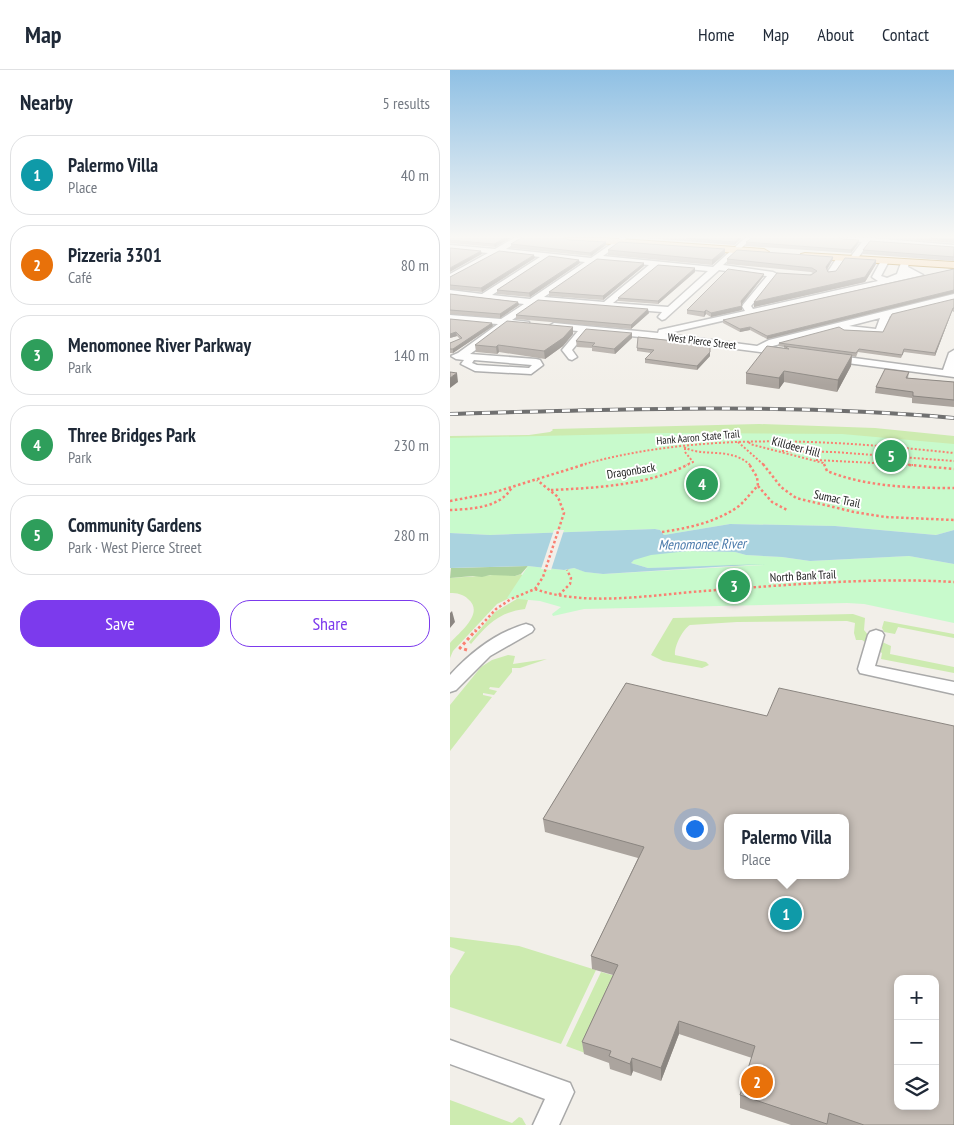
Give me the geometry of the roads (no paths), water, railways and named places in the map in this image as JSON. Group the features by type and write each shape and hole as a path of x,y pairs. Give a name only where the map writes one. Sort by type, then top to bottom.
{"street":[{"path":"483,297 498,287"},
{"path":"454,356 502,327 503,322 553,287"},
{"path":"607,304 628,287"},
{"path":"659,320 694,287"},
{"path":"752,312 746,306 764,287"},
{"path":"650,335 859,287"},
{"path":"450,293 592,306 607,304 669,310"},
{"path":"759,349 772,342 954,297"},
{"path":"833,327 879,332 886,314"},
{"name":"West Pierce Street","path":"450,318 650,335 798,354"},
{"path":"598,330 654,328 706,322"},
{"path":"572,357 566,350 584,329"},
{"path":"818,356 950,373 954,353"},
{"path":"454,356 536,362 538,365 531,372 475,368 466,364 471,358"},
{"path":"450,686 469,663 481,653 526,629"},
{"path":"876,635 866,670 954,688"},
{"path":"450,1052 562,1092 546,1125"}],"water":[{"name":"Menomonee River","path":"730,524 835,526 936,535 954,530 954,564 909,556 810,561 746,555 735,552 688,551 651,555 634,560 631,563 648,568 765,564 603,574 585,572 574,568 564,570 528,566 450,568 450,533 490,535 655,529 660,530 664,535"}],"railway":[{"path":"450,414 702,408 828,410 954,418"}],"place":[{"name":"Community Gardens","path":"891,456"},
{"name":"Three Bridges Park","path":"702,484"},
{"name":"Menomonee River Parkway","path":"734,586"},
{"name":"Palermo Villa","path":"786,914"},
{"name":"Pizzeria 3301","path":"757,1082"}]}
